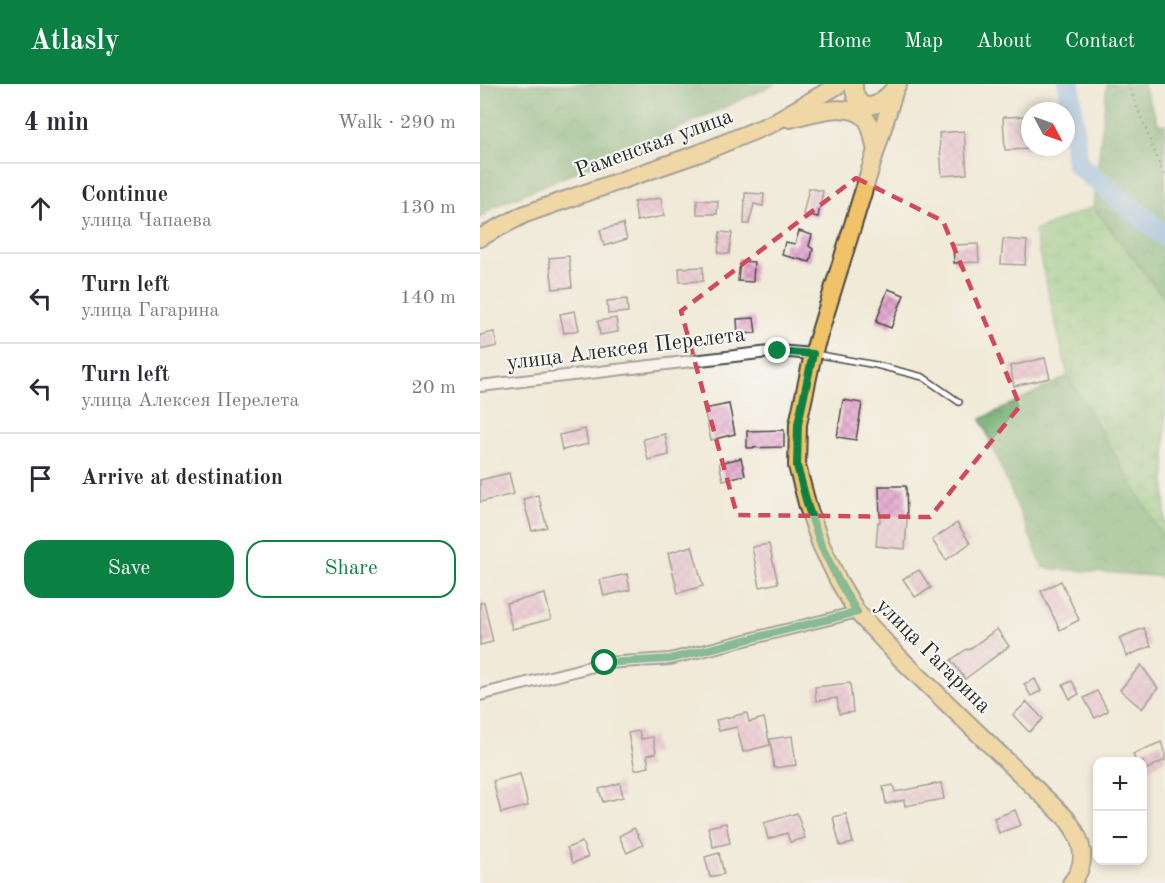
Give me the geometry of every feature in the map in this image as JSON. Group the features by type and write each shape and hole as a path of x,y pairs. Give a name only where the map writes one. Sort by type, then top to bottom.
{"main road":[{"name":"Раменская улица","path":"480,238 525,214 700,153 771,124 840,84"},
{"path":"854,84 854,96 866,106 873,106 896,86"},
{"name":"улица Гагарина","path":"896,86 813,354 798,424 797,466 821,545 857,612 900,658 1073,827 1083,849 1082,863 1076,878 1071,883"},
{"path":"771,124 828,109 852,110 864,116 868,122 875,151"}],"street":[{"name":"улица Алексея Перелета","path":"480,386 778,351 813,354"},
{"path":"480,695 605,663 670,659 857,612"}],"lane":[{"path":"813,354 876,365 923,377 959,402"}],"path":[{"path":"1128,84 1165,178"},
{"path":"480,217 494,213"}],"highlighted area":[{"path":"856,178 943,221 1020,406 930,517 737,515 681,311"}],"green space":[{"path":"480,84 775,84 666,134 495,206 480,218"},
{"path":"1107,84 1143,84 1159,125 1165,124 1165,299 1093,207"},
{"path":"1093,207 1165,299 1165,540 1068,376 1034,231"},
{"path":"1068,376 1165,540 1165,577 1043,568 981,419"}],"building":[{"path":"1021,116 1021,149 1005,150 1003,117"},
{"path":"964,131 967,174 942,176 939,133"},
{"path":"809,188 823,191 818,217 803,214"},
{"path":"745,193 764,194 763,206 754,204 749,224 744,224"},
{"path":"661,198 664,216 637,221 634,202"},
{"path":"697,200 718,201 717,214 697,214"},
{"path":"623,224 627,239 604,246 600,230"},
{"path":"799,231 812,235 809,246 813,249 810,262 782,255 785,242 795,244"},
{"path":"720,232 732,233 729,254 718,253"},
{"path":"1003,239 1027,241 1025,265 1001,264"},
{"path":"978,244 979,262 954,263 953,245"},
{"path":"569,256 572,287 553,289 549,258"},
{"path":"740,261 754,262 753,282 738,281"},
{"path":"703,267 703,281 680,282 679,268"},
{"path":"888,289 904,295 891,328 876,322"},
{"path":"627,299 628,312 608,314 607,301"},
{"path":"575,311 579,330 564,333 560,314"},
{"path":"616,318 618,332 600,335 598,321"},
{"path":"754,318 756,333 738,334 737,319"},
{"path":"494,332 497,346 480,350 480,335"},
{"path":"1045,358 1050,378 1014,386 1010,366"},
{"path":"843,400 862,403 856,440 837,437"},
{"path":"729,404 735,434 711,440 704,409"},
{"path":"585,429 588,444 562,450 559,435"},
{"path":"784,430 784,447 747,448 747,431"},
{"path":"665,434 669,455 648,460 643,439"},
{"path":"741,458 745,475 723,480 719,463"},
{"path":"509,473 514,494 480,502 480,480"},
{"path":"879,486 906,486 905,549 876,546 878,522 880,522"},
{"path":"538,495 547,527 532,531 523,499"},
{"path":"957,523 970,543 946,560 932,540"},
{"path":"769,544 778,583 760,587 752,547"},
{"path":"692,546 703,586 678,593 668,553"},
{"path":"919,570 931,588 915,597 903,579"},
{"path":"627,574 630,590 604,596 600,580"},
{"path":"1061,581 1079,620 1060,630 1041,591"},
{"path":"545,594 551,619 512,629 506,603"},
{"path":"484,602 493,642 480,645 480,603"},
{"path":"1144,628 1151,646 1127,656 1119,638"},
{"path":"997,629 1009,646 965,679 951,660"},
{"path":"1141,665 1158,688 1142,709 1120,690"},
{"path":"1035,679 1041,691 1031,696 1024,684"},
{"path":"1072,681 1079,694 1070,699 1063,685"},
{"path":"850,683 853,712 839,714 837,698 816,701 815,687"},
{"path":"1097,691 1108,711 1095,718 1084,698"},
{"path":"1027,702 1043,719 1029,732 1013,715"},
{"path":"747,713 749,722 764,718 770,745 743,752 737,727 719,731 716,720"},
{"path":"639,731 641,739 653,737 656,753 647,755 649,767 635,770 628,733"},
{"path":"792,736 796,765 774,768 770,739"},
{"path":"1161,742 1165,760 1147,769 1147,757 1134,757 1133,754"},
{"path":"520,774 528,806 501,813 493,781"},
{"path":"620,783 623,797 603,802 599,789"},
{"path":"941,783 944,799 905,806 904,800 886,804 883,787 893,785 895,792"},
{"path":"1015,810 1021,825 999,833 994,818"},
{"path":"797,813 805,838 790,842 787,833 768,839 764,823"},
{"path":"846,814 853,843 840,846 833,817"},
{"path":"726,823 730,843 713,847 708,827"},
{"path":"634,828 643,845 627,853 619,836"},
{"path":"582,842 588,857 573,863 567,848"},
{"path":"719,853 724,874 710,877 705,857"}],"waterway":[{"path":"1069,84 1077,164 1165,236"}],"route":[{"path":"605,663 670,659 857,612 821,545 797,466 798,424 813,354 778,351"}]}
